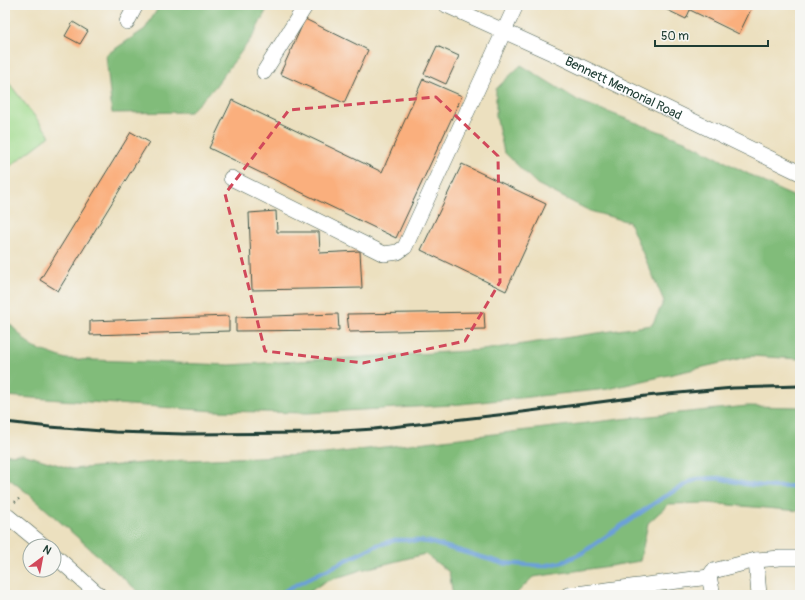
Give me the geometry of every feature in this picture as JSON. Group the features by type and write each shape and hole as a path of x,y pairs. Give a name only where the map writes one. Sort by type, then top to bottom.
{"street":[{"path":"127,22 136,5"},
{"path":"264,72 306,5"},
{"name":"Bennett Memorial Road","path":"446,5 504,31 800,173"},
{"path":"231,178 384,254 398,252 405,247 516,5"},
{"path":"5,514 34,538"},
{"path":"713,595 709,577 713,571 756,560 800,558"},
{"path":"756,560 759,595"},
{"path":"62,562 100,595"},
{"path":"568,595 709,577"}],"highlighted area":[{"path":"436,97 498,156 500,282 465,341 363,363 265,351 225,194 289,110"}],"green space":[{"path":"160,5 269,5 253,36 214,88 190,112 112,113 106,55 145,29"},
{"path":"521,65 579,101 687,142 781,191 800,199 800,359 751,356 608,389 451,405 308,413 215,411 5,396 5,319 32,347 66,359 230,365 483,350 652,325 664,301 629,222 590,211 537,184 504,152 496,116 496,89"},
{"path":"5,78 50,136 5,170"},
{"path":"747,406 800,407 800,511 707,503 669,504 648,523 640,561 533,577 515,595 453,595 449,572 425,554 361,570 324,582 305,595 142,595 30,495 7,477 5,473 5,455 23,454 72,469 167,461 325,454 621,419"}],"building":[{"path":"657,5 753,5 739,34 690,10 686,19"},
{"path":"305,19 368,50 344,103 280,74"},
{"path":"73,22 88,31 80,44 65,36"},
{"path":"437,46 459,56 446,84 424,74"},
{"path":"423,79 462,96 396,238 209,148 232,100 382,172"},
{"path":"131,132 149,142 58,291 40,280"},
{"path":"462,164 546,204 506,291 421,250"},
{"path":"276,211 277,232 319,232 320,253 360,251 362,288 252,290 249,213"},
{"path":"484,312 485,329 349,332 347,314"},
{"path":"338,314 339,330 236,331 236,317"},
{"path":"229,316 229,331 90,335 90,321"}],"waterway":[{"path":"279,595 288,589 375,546 395,540 429,542 502,563 543,566 563,562 582,553 662,498 698,479 719,478 746,484 773,487 800,486"}],"railway":[{"path":"5,422 115,432 184,434 311,433 374,429 646,396 733,388 800,386"}]}
